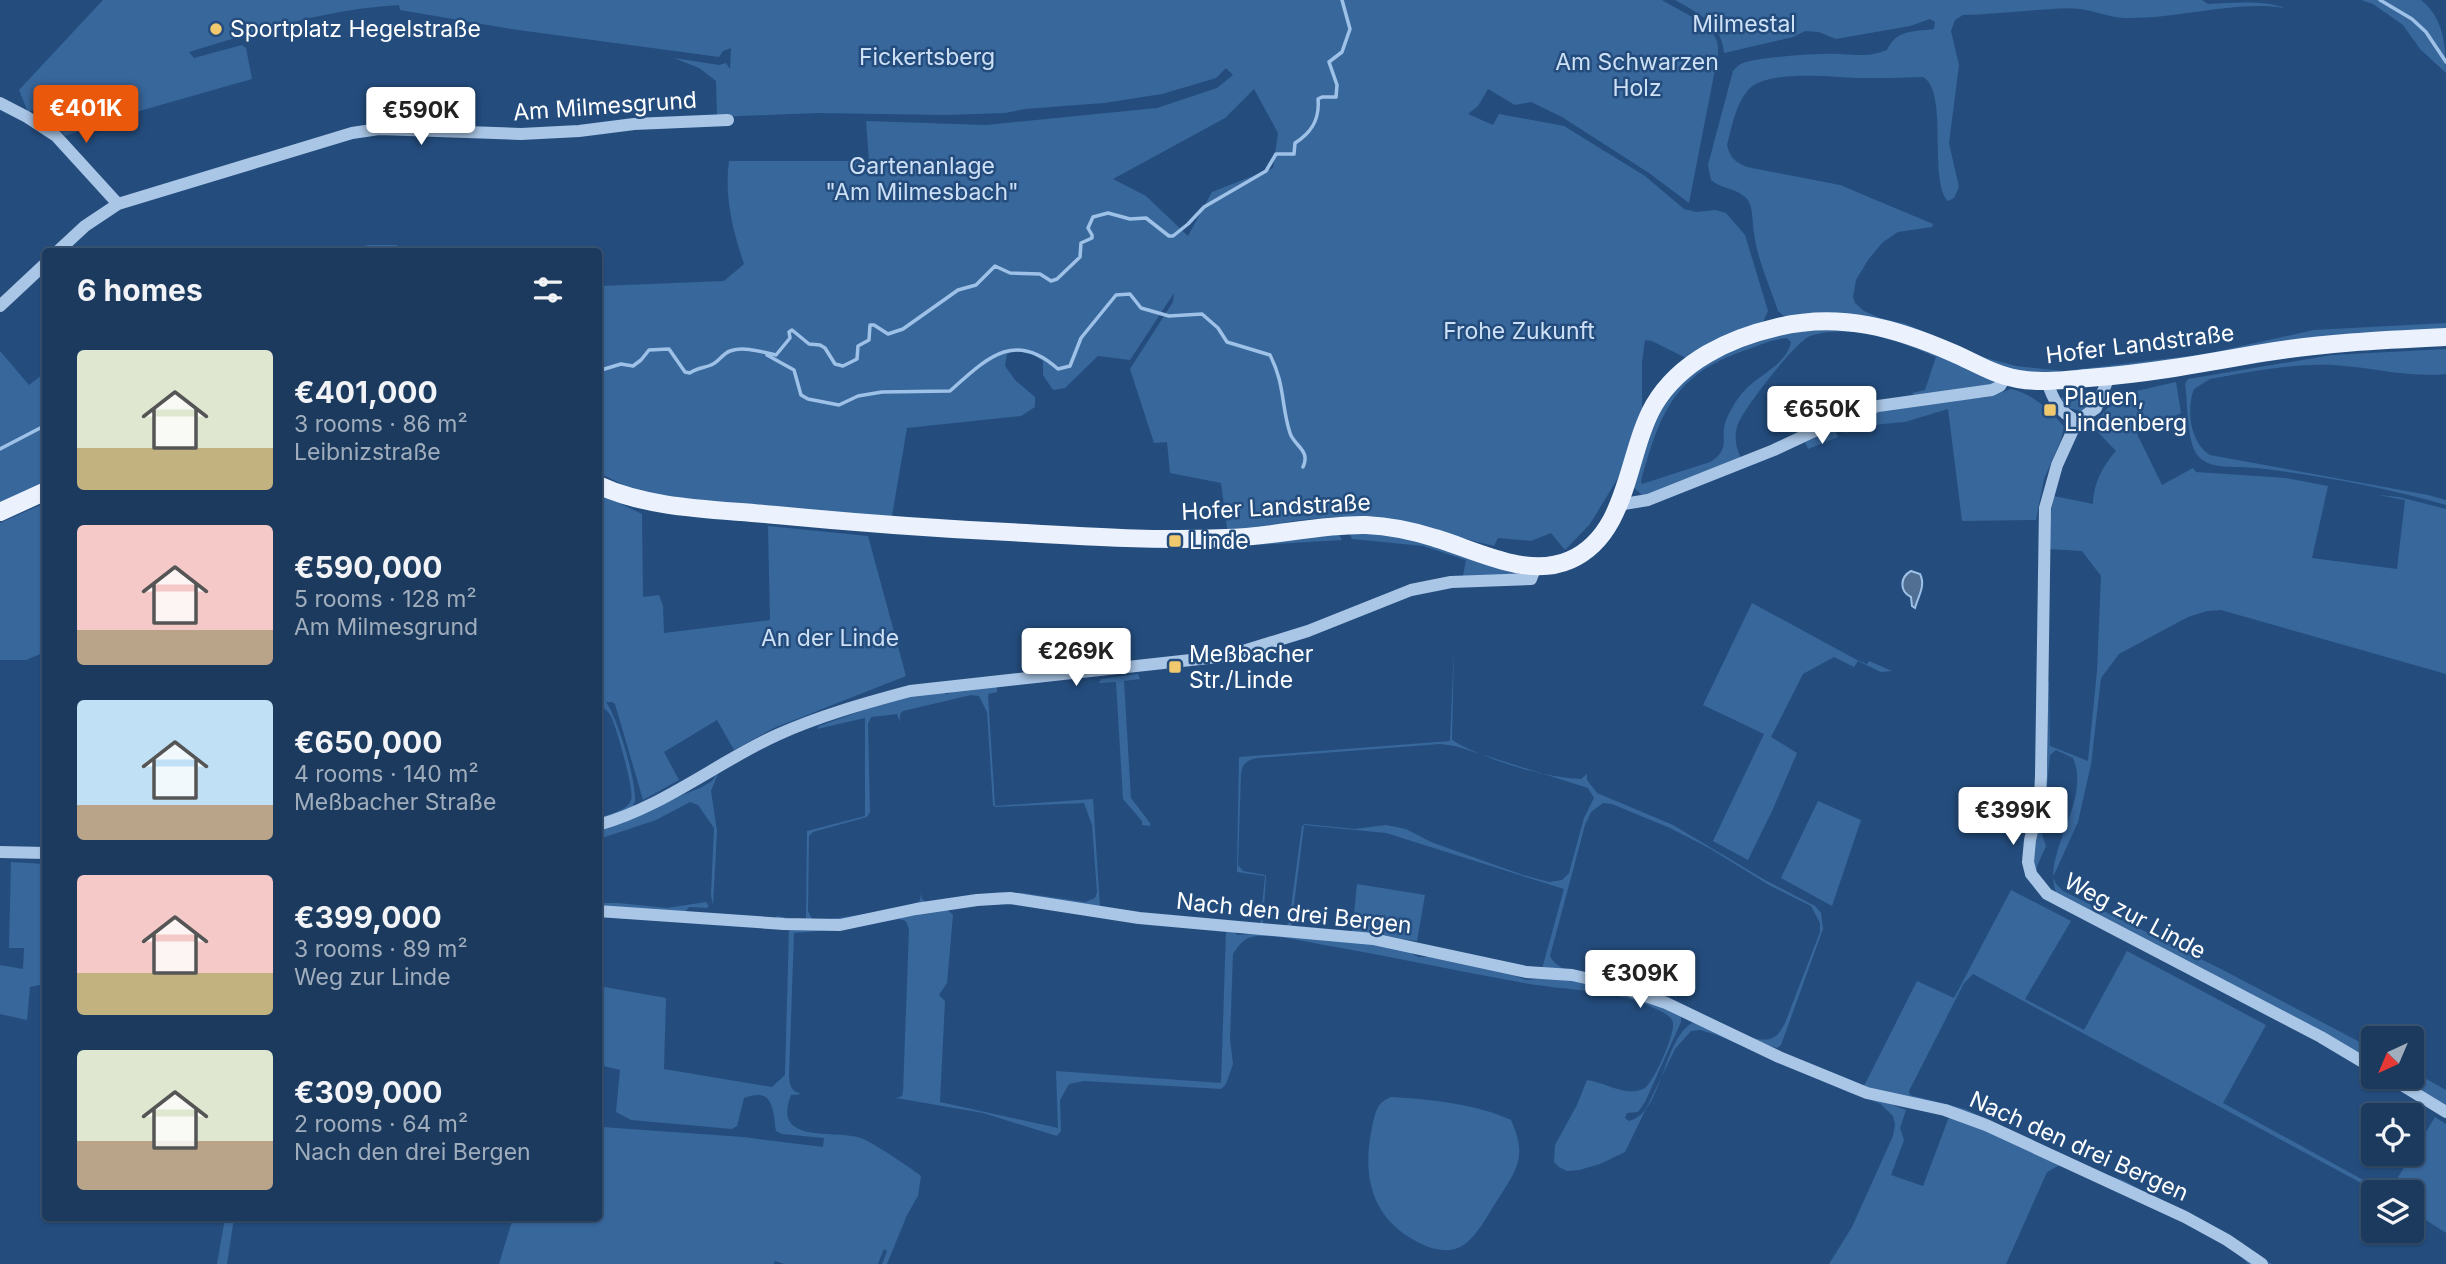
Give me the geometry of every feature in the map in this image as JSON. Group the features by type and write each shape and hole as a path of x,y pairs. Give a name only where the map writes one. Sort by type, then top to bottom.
{"main road":[{"name":"Hofer Landstraße","path":"602,487 642,500 870,525 1076,536 1228,538 1340,526 1388,526 1501,560 1536,566 1563,563 1576,557 1589,548 1602,533 1618,505 1649,416 1669,385 1683,370 1703,356 1755,334 1803,322 1859,322 1916,337 2006,376 2047,381 2109,377 2301,347 2446,338"},
{"path":"0,512 42,493"}],"street":[{"path":"0,103 56,136 118,204"},
{"name":"Am Milmesgrund","path":"61,248 85,226 118,204 352,133 379,130 521,134 579,131 634,124 727,120"},
{"path":"0,306 42,267"},
{"path":"1618,505 1648,499 1878,406 1992,390 2000,386 2006,376"},
{"name":"Weg zur Linde","path":"2109,377 2096,408 2077,421 2057,464 2045,508 2041,776 2040,797 2029,851 2031,874 2047,894 2321,1037 2361,1061"},
{"path":"2047,381 2057,405 2077,421"},
{"path":"602,824 619,819 678,791 778,735 862,704 910,691 1227,656 1308,631 1411,590 1451,582 1531,579 1536,566"},
{"path":"0,852 42,853"},
{"name":"Nach den drei Bergen","path":"602,911 784,924 840,925 929,907 1010,898 1139,918 1373,939 1526,972 1572,975 1643,993 1779,1057 1867,1093 1945,1111 1986,1125 2185,1217 2227,1240 2262,1264"},
{"path":"2408,1089 2446,1112"}],"green space":[{"path":"103,0 1662,0 1705,26 1711,31 1718,45 1689,203 1649,173 1562,117 1531,102 1515,105 1488,89 1478,106 1468,114 1493,125 1499,114 1564,126 1645,176 1684,209 1726,213 1745,235 1768,311 1761,326 1686,358 1645,340 1642,411 1618,478 1590,524 1565,550 1551,533 1531,541 1498,538 1494,546 1404,524 1351,517 1289,522 1228,535 1221,483 1170,473 1167,442 1154,443 1130,369 1173,302 1174,293 1130,360 1098,356 1065,388 1053,390 1043,375 1043,361 1039,358 1021,352 1007,354 1005,366 1015,380 1035,397 1035,407 1021,416 907,428 892,516 888,519 670,500 628,487 602,474 602,286 724,281 744,264 730,214 729,161 869,161 866,121 986,125 1157,108 1217,88 1233,75 1226,68 1216,78 1162,94 1005,113 816,113 717,117 716,81 699,68 674,58 719,65 726,63 730,69 731,48 723,51 719,57 511,29 400,10 399,5 319,16 189,52 194,58 242,45 246,48 252,79 111,119 65,136 42,107 28,112 19,90","holes":["1254,89 1278,133 1273,168 1212,192 1188,236 1146,196 1113,179 1225,118"]},
{"name":"Milmestal","path":"1675,0 2202,0 2208,4 2257,3 2285,8 2248,6 2146,18 2115,17 2069,8 1963,15 1955,20 1951,31 1959,65 1949,143 1959,187 1954,198 1948,201 1942,191 1939,175 1935,99 1931,86 1923,77 1800,76 1757,83 1740,102 1727,145 1734,159 1747,167 1840,185 1933,224 1932,227 1898,232 1883,242 1856,280 1853,297 1855,303 1864,311 1880,318 1906,324 1986,358 2016,366 2064,371 2205,354 2314,330 2446,323 2446,331 2047,376 2005,370 1933,338 1786,318 1778,311 1761,263 1748,200 1711,180 1708,165 1733,71 1741,64 1774,57 1875,54 1887,50 1901,35 1934,29 1935,22 1930,19 1910,26 1836,39 1819,32 1805,31 1793,37 1724,53 1719,34 1714,27"},
{"path":"2361,0 2421,0 2435,15 2439,24 2444,43 2446,73 2420,49 2403,25 2373,4"},
{"path":"368,245 397,245 397,248 355,248"},
{"path":"1828,327 1901,339 1993,379 1994,382 1992,385 1916,397 1912,393 1925,390 1936,357 1891,340 1858,333 1810,336 1782,363 1740,419 1736,439 1741,458 1643,496 1632,486 1659,410 1673,390 1691,373 1733,349 1804,330","holes":["1787,338 1791,342 1784,357 1745,390 1735,403 1725,425 1723,447 1717,457 1710,462 1642,484 1655,435 1674,399 1686,384 1722,360 1756,346"]},
{"path":"2446,349 2446,374 2418,375 2347,366 2303,365 2210,379 2194,389 2190,416 2198,442 2210,455 2428,495 2446,500 2446,505 2328,478 2256,468 2218,466 2204,461 2195,451 2188,422 2185,384 2188,379 2332,355"},
{"path":"0,351 29,385 42,375 42,484 0,504"},
{"path":"2176,382 2181,413 2137,434 2162,485 2193,468 2196,472 2286,478 2328,486 2312,558 2397,569 2405,500 2378,495 2399,497 2446,509 2446,674 2221,610 2188,617 2119,654 2101,678 2091,764 2078,822 2053,876 2055,861 2072,809 2077,775 2073,758 2056,750 2050,755 2045,807 2040,828 2046,846 2037,866 2037,873 2034,851 2047,778 2048,683 2049,681 2050,746 2088,761 2097,671 2101,576 2082,551 2048,549 2049,523 2054,496 2093,504 2100,475 2116,451 2092,426 2119,395"},
{"path":"2011,389 2026,394 2040,404 2064,427 2044,479 2036,520 1962,521 1948,409 1905,422 1862,426 1846,433 1842,423 1878,409 1988,397"},
{"path":"2093,394 2091,405 2080,411 2066,407 2061,398"},
{"path":"1833,426 1838,437 1808,449 1805,442 1809,438"},
{"name":"An der Linde","path":"602,495 642,514 643,597 659,595 663,606 664,633 770,620 768,526 868,536 906,676 774,728 734,750 717,720 664,752 679,780 643,800 615,704 606,702 625,750 633,779 635,801 633,806 602,820 602,817 626,807 631,800 624,758 609,713 602,707"},
{"path":"42,504 42,653 26,660 0,660 0,523"},
{"path":"1348,530 1423,540 1522,575 1413,584 1463,576 1466,560 1423,546 1352,539"},
{"path":"1338,532 1342,540 1257,545 1259,540"},
{"path":"1752,603 1857,660 1867,664 1869,661 1892,671 1881,672 1858,661 1854,667 1834,657 1803,674 1771,737 1797,753 1748,860 1713,841 1764,734 1703,705"},
{"path":"1454,648 1452,740 1480,754 1440,744 1248,761 1241,773 1238,865 1243,871 1266,876 1263,923 1267,925 1260,926 1265,876 1237,872 1239,757 1450,741"},
{"path":"1138,674 1140,679 1124,681 1131,798 1150,826 1142,825 1142,821 1123,799 1116,682 1099,683 1101,679"},
{"path":"994,685 997,686 997,692 988,694 995,806 1093,799 1100,908 1009,895 961,898 909,907 919,902 921,892 922,899 926,902 998,892 1085,902 1095,898 1097,892 1092,825 1084,803 995,807 993,805 987,712 979,696 971,695 903,711 900,714 900,722 897,714 871,717 868,724 870,812 867,817 813,832 809,836 808,911 812,919 823,920 901,909 862,918 806,921 807,831 865,816 865,718 817,729 819,726 928,690 947,694 959,689"},
{"path":"1480,754 1542,773 1514,766"},
{"path":"719,771 711,791 717,831 713,905 711,895 714,828 698,805 690,802 656,820 602,838 602,827 712,781"},
{"path":"1542,773 1581,779 1587,774 1587,780 1597,793 1673,825 1765,880 1815,906 1821,913 1823,929 1781,1045 1777,1048 1764,1044 1674,1004 1542,969 1564,889 1386,833 1304,825 1291,928 1286,926 1289,922 1302,826 1305,824 1355,829 1386,825 1406,829 1431,842 1549,882 1562,880 1569,873 1584,818 1594,798 1588,788","holes":["1603,803 1612,804 1670,828 1811,906 1820,923 1820,932 1785,1023 1776,1036 1764,1040 1753,1038 1650,989 1613,978 1569,971 1555,963 1550,956 1585,825 1591,812"]},
{"path":"1818,801 1861,820 1832,906 1781,878"},
{"path":"11,862 42,864 42,985 30,987 27,1020 0,1014 0,965 23,969 24,948 9,948"},
{"path":"2053,878 2063,891 2223,970 2361,1043 2361,1055 2056,892"},
{"path":"1357,884 1425,895 1417,941 1352,933"},
{"path":"2011,890 2071,921 2025,999 2084,1030 2127,951 2266,1025 2223,1103 2363,1180 2361,1183 1973,974 1964,983 1909,1091 1910,1095 1965,1109 2102,1173 2123,1180 2272,1264 2266,1264 2041,1147 1863,1088 1917,981 1954,998"},
{"path":"706,902 709,906 689,907 686,911 676,912 602,905 602,903 618,903 667,908"},
{"path":"950,907 948,910 953,915 947,983 939,995 945,1001 940,1102 1058,1128 1056,1071 1221,1083 1226,931 1200,928 1201,926 1229,929 1238,935 1276,932 1315,935 1347,943 1366,942 1401,947 1418,957 1453,957 1526,980 1559,977 1603,985 1634,993 1676,1012 1681,1016 1681,1022 1645,1102 1638,1112 1627,1113 1625,1118 1629,1121 1646,1108 1625,1152 1600,1164 1567,1171 1554,1162 1555,1145 1587,1080 1622,1090 1643,1089 1657,1069 1671,1037 1673,1023 1667,1015 1642,1003 1609,994 1524,983 1287,938 1253,937 1243,942 1233,954 1230,1039 1233,1064 1226,1084 1221,1089 1084,1081 1069,1084 1060,1100 1061,1131 1057,1136 983,1113 896,1098 902,1096 903,1092 909,929 906,921 899,919 844,929 794,933 789,1076 792,1088 802,1094 791,1095 787,1111 790,1122 808,1132 861,1138 921,1176 918,1196 907,1215 887,1264 882,1264 887,1251 884,1249 878,1264 784,1264 775,1261 774,1264 499,1264 512,1221 602,1221 602,1127 743,1137 823,1147 824,1138 782,1134 776,1131 770,1102 761,1095 744,1098 737,1126 732,1129 631,1120 616,1112 620,1070 602,1066 602,987 666,998 664,1069 772,1087 785,1075 789,928 826,929"},
{"path":"777,916 805,921 741,917 775,919"},
{"path":"1692,1023 1781,1062 1906,1110 1900,1128 1904,1140 1891,1175 1923,1186 1949,1117 1915,1108 1925,1107 1993,1131 2191,1223 2068,1167 2058,1166 2047,1172 2006,1264 1829,1264 1852,1227 1893,1136 1893,1116 1881,1104 1850,1093 1717,1035 1700,1030 1691,1031 1675,1049 1662,1076 1674,1045"},
{"path":"1662,1076 1649,1105 1646,1108"},
{"path":"2424,1078 2446,1090 2446,1106 2418,1089 2424,1089"},
{"path":"1391,1097 1468,1106 1511,1120 1519,1143 1515,1170 1478,1231 1458,1248 1435,1249 1408,1236 1394,1225 1375,1198 1368,1165 1372,1127 1379,1105"},
{"path":"2435,1117 2446,1124 2446,1233 2424,1219 2424,1180 2396,1180 2405,1166 2424,1166 2424,1135"},
{"path":"224,1221 234,1221 227,1264 217,1264"},
{"path":"2236,1252 2254,1264 2248,1264"}],"shaded area":[{"path":"1911,571 1920,574 1922,583 1915,608 1902,584"}],"waterway":[{"path":"602,370 621,364 633,366 649,350 669,349 685,372 690,373 714,364 727,352 735,350 753,350 776,355 790,338 789,332 792,330 809,344 825,348 835,364 843,366 857,359 858,346 869,340 870,325 888,334 903,329 958,290 976,285 995,266 1010,273 1040,274 1051,281 1057,279 1080,257 1081,243 1092,238 1088,228 1093,217 1108,213 1130,219 1146,218 1169,236 1173,236 1204,207 1266,171 1276,154 1294,154 1295,143 1306,135 1316,120 1318,99 1336,97 1337,85 1329,62 1342,52 1350,29 1342,0"},
{"path":"2380,0 2412,19 2426,32 2446,62"},
{"path":"767,355 794,370 801,395 808,399 839,405 858,396 882,392 950,391 988,359 1014,350 1028,351 1042,357 1058,369 1070,366 1081,338 1116,295 1130,294 1141,308 1169,316 1202,314 1218,328 1227,342 1270,355 1281,385 1290,433 1305,456 1303,467"},
{"path":"0,449 42,427"}],"place":[{"name":"Sportplatz Hegelstraße","path":"216,29"},
{"name":"Plauen, Lindenberg","path":"2050,410"},
{"name":"Linde","path":"1175,541"},
{"name":"Meßbacher Str./Linde","path":"1175,667"}],"park label":[{"name":"Fickertsberg","path":"927,57"},
{"name":"Am Schwarzen Holz","path":"1637,75"},
{"name":"Gartenanlage \"Am Milmesbach\"","path":"922,179"},
{"name":"Frohe Zukunft","path":"1519,331"}]}
